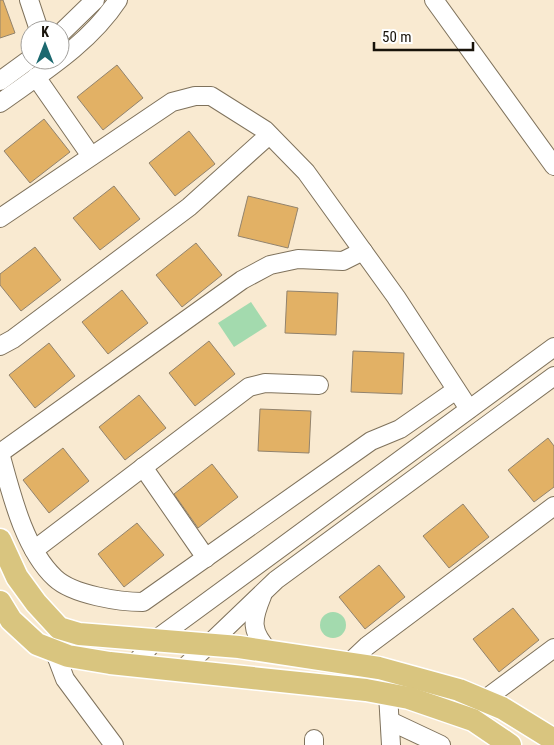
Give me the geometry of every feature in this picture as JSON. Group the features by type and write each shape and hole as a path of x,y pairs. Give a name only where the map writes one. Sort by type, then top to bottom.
{"main road":[{"path":"0,540 17,577 36,604 60,628 79,634 270,651 378,668 459,690 484,700 502,708 554,740"},
{"path":"0,602 11,620 37,644 68,656 409,698 473,720 510,745"}],"street":[{"path":"29,0 36,20"},
{"path":"70,24 95,0"},
{"path":"0,103 64,58 104,22 118,0"},
{"path":"434,0 554,166"},
{"path":"0,81 20,66"},
{"path":"36,78 91,156"},
{"path":"0,218 172,102 195,96 211,96 270,135 306,172 396,297 469,409"},
{"path":"0,346 13,339 189,207 270,135"},
{"path":"363,251 343,261 298,259 270,265 242,280 0,453 12,496 37,557 57,580 86,593 120,602 143,602 371,441 400,429 456,390"},
{"path":"134,665 155,640 554,347"},
{"path":"182,670 276,580 554,376"},
{"path":"34,550 249,387 265,383 319,384"},
{"path":"143,467 206,558"},
{"path":"349,663 367,646 554,506"},
{"path":"263,592 254,616 254,626 260,641 270,651"},
{"path":"484,700 554,648"},
{"path":"54,650 65,679 114,745"},
{"path":"388,694 391,745"},
{"path":"390,721 440,745"}],"green space":[{"path":"251,302 267,326 234,347 218,323"},
{"path":"333,612 343,615 346,625 343,635 333,638 323,635 320,625 323,615"}],"building":[{"path":"0,0 3,0 15,33 0,38"},
{"path":"117,65 143,98 103,130 77,97"},
{"path":"44,119 70,152 30,183 4,151"},
{"path":"189,131 215,164 175,196 149,163"},
{"path":"114,186 140,219 100,250 73,218"},
{"path":"248,196 298,208 288,248 238,236"},
{"path":"196,243 222,275 182,307 156,275"},
{"path":"35,247 61,280 21,311 0,285 0,274"},
{"path":"122,290 148,323 108,354 82,322"},
{"path":"287,291 338,293 336,335 285,333"},
{"path":"209,341 235,374 195,406 169,373"},
{"path":"49,343 75,376 35,408 9,375"},
{"path":"353,351 404,353 402,394 351,392"},
{"path":"139,395 166,428 125,460 99,427"},
{"path":"260,409 311,411 309,453 258,451"},
{"path":"548,438 554,446 554,487 534,502 508,470"},
{"path":"63,448 89,481 49,513 23,480"},
{"path":"212,464 238,497 198,528 174,494"},
{"path":"463,504 489,537 449,568 423,536"},
{"path":"137,523 164,555 124,587 98,554"},
{"path":"379,565 405,597 365,629 339,597"},
{"path":"513,608 539,640 499,672 473,639"}]}
